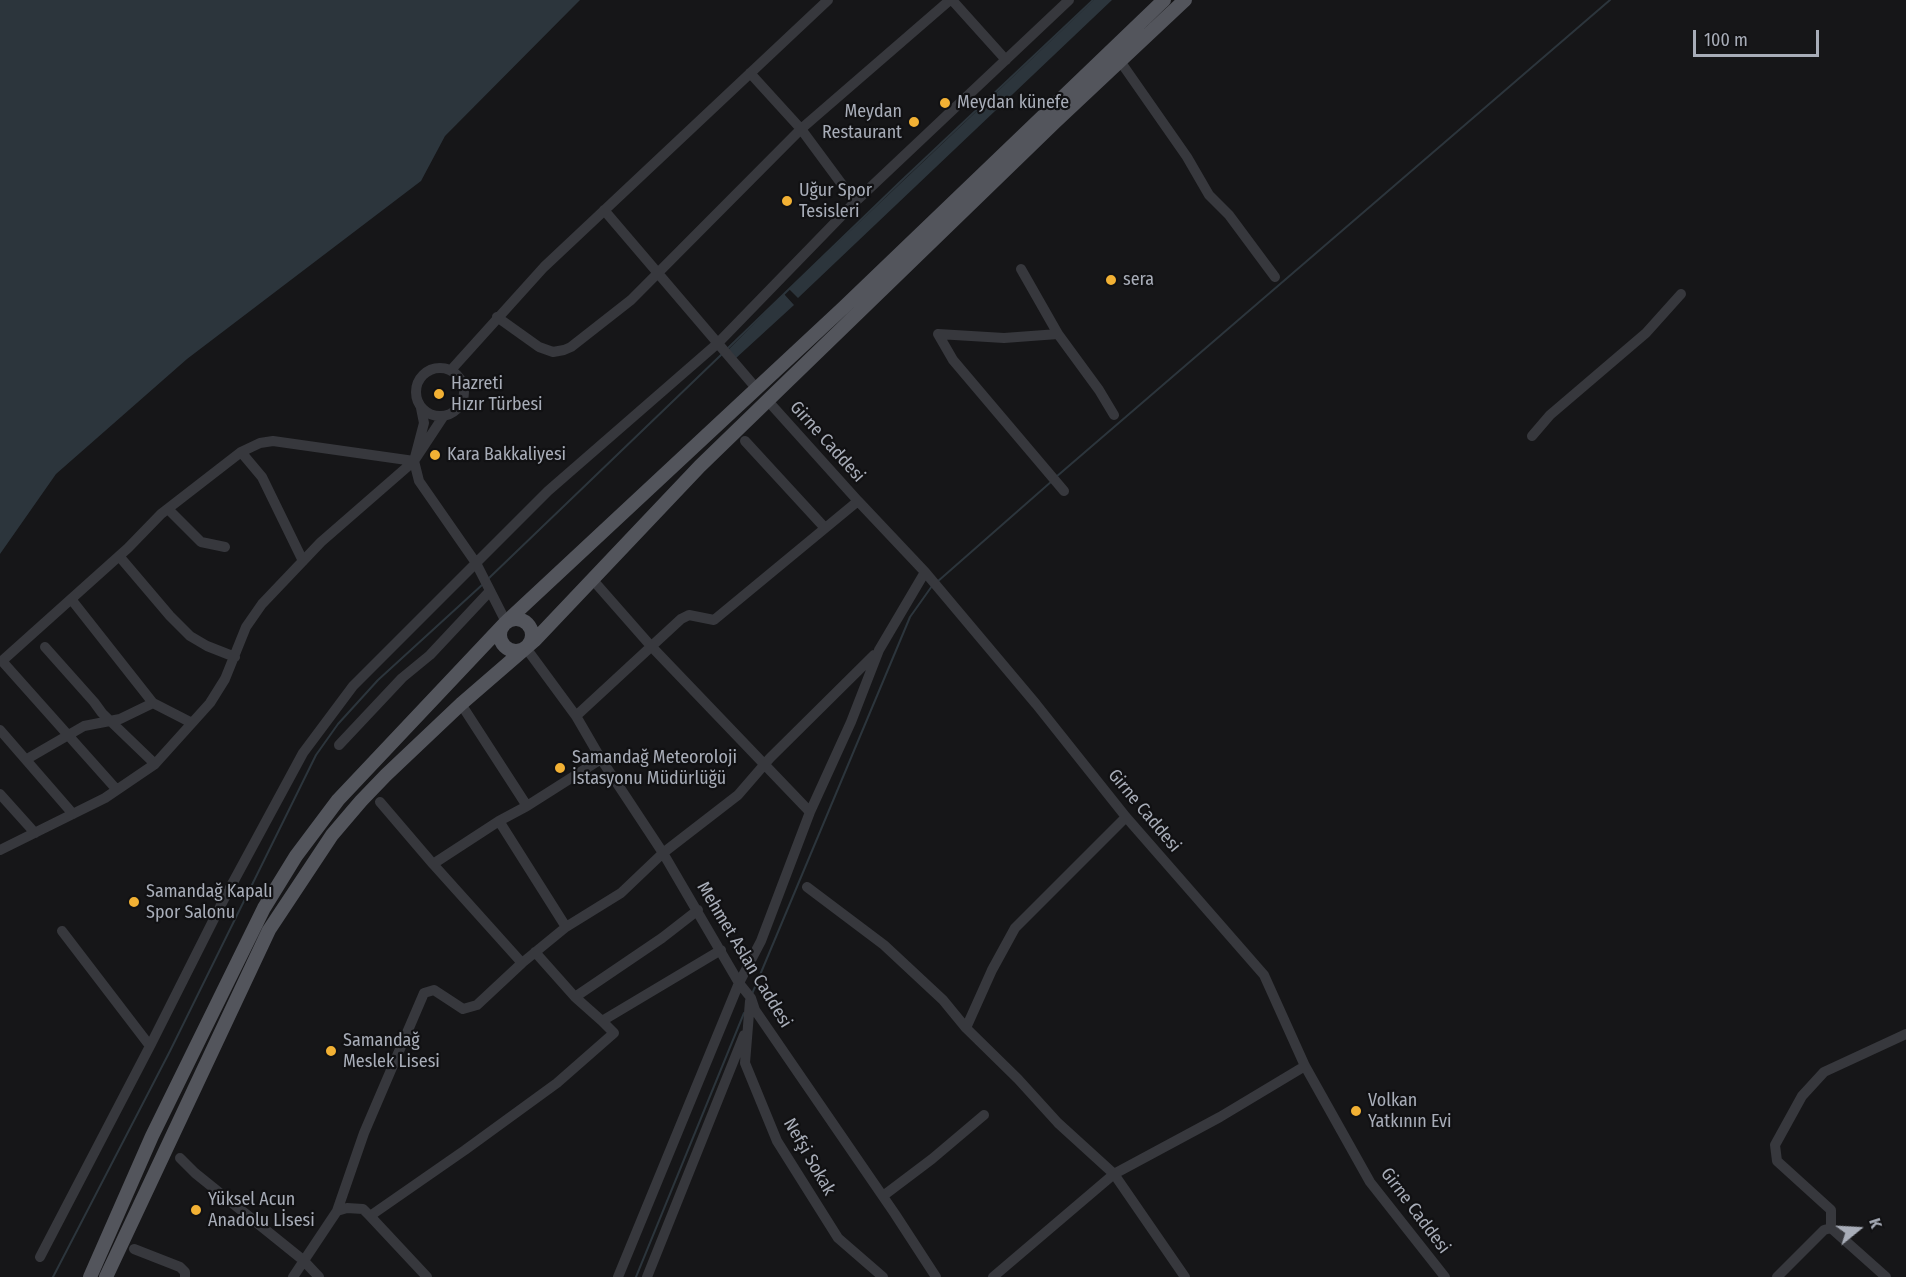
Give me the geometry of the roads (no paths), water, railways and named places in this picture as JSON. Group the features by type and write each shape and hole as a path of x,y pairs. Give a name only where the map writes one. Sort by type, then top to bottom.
{"main road":[{"path":"90,1277 148,1146 264,908 296,856 338,800 506,622 843,308 1164,0"},
{"path":"106,1277 269,930 333,835 361,801 461,704 526,648 700,466 1185,0"},
{"path":"515,618 529,625 532,629 532,640 526,648 516,652 503,645 500,631 506,622 515,618"}],"street":[{"path":"451,370 544,267 828,0"},
{"path":"497,317 538,347 553,352 564,350 631,300 801,129 951,0 1005,60"},
{"path":"40,1257 224,899 303,753 353,686 548,491 718,344 855,202 1067,0"},
{"path":"1119,62 1187,157 1209,195 1229,216 1275,277"},
{"path":"750,73 801,129 855,202"},
{"path":"604,210 756,388"},
{"path":"1021,269 1058,333 1114,415"},
{"path":"1533,436 1550,414 1646,333 1681,294"},
{"path":"1058,333 1004,338 938,334 952,360 1064,491"},
{"path":"0,850 117,790 155,764 215,695 225,679 246,627 262,604 321,542 414,461 443,417 457,410 464,397 462,381 451,370 435,368 427,371 417,384 416,393 424,423 414,461 419,481 476,563 506,622"},
{"name":"Girne Caddesi","path":"768,401 926,572 1126,817 1264,975 1305,1066 1370,1182 1444,1277"},
{"path":"421,408 427,413 443,417"},
{"path":"117,790 2,661 168,509 241,452 260,443 273,441 414,461"},
{"path":"745,441 825,528"},
{"path":"241,452 262,477 303,561"},
{"path":"576,716 650,645 687,615 714,620 858,501"},
{"path":"168,509 201,542 225,547"},
{"path":"119,556 190,636 207,646 235,657"},
{"path":"618,1277 739,983 761,941 810,812 851,722 879,650 926,572"},
{"path":"592,579 650,645 810,812"},
{"path":"339,746 402,678 430,655 490,591"},
{"path":"71,599 153,703 192,723"},
{"path":"45,647 102,713 155,764"},
{"name":"Mehmet Aslan Caddesi","path":"526,648 576,716 601,759 663,853 739,983 751,998 755,1010 936,1277"},
{"path":"293,1277 337,1211 364,1133 424,993 434,990 463,1009 477,1005 522,963 566,927 621,893 663,853 738,795 764,765 879,650"},
{"path":"27,759 84,726 120,719 153,703"},
{"path":"461,704 527,806"},
{"path":"0,730 73,814"},
{"path":"433,864 601,759"},
{"path":"0,794 35,833"},
{"path":"380,802 522,963"},
{"path":"966,1028 992,970 1015,928 1126,817"},
{"path":"499,821 566,927"},
{"path":"807,887 884,945 943,1000 966,1028 1018,1079 1058,1123 1114,1174 1185,1277"},
{"path":"575,997 662,938 698,910"},
{"path":"62,931 150,1046"},
{"path":"602,1020 721,950"},
{"path":"370,1216 557,1083 614,1033 575,997 535,952"},
{"name":"Nefşi Sokak","path":"751,998 745,1063 777,1141 838,1238 883,1277"},
{"path":"647,1277 748,1024"},
{"path":"1886,1277 1831,1228 1831,1210 1776,1161 1775,1145 1802,1096 1824,1072 1906,1034"},
{"path":"993,1277 1114,1174 1220,1117 1305,1066"},
{"path":"883,1196 932,1160 984,1115"},
{"path":"180,1158 195,1173 303,1260 319,1277"},
{"path":"337,1211 347,1208 363,1209 427,1277"},
{"path":"1777,1277 1824,1230 1831,1228"},
{"path":"134,1249 180,1267 185,1272 185,1277"}],"waterway":[{"path":"728,348 1093,0"},
{"path":"1056,477 1610,0"},
{"path":"488,579 722,354"},
{"path":"937,582 1052,481"},
{"path":"53,1277 170,1051 316,755 338,724 378,680 482,585"},
{"path":"752,994 910,617 932,586"},
{"path":"636,1277 744,1013"}],"place":[{"name":"Meydan künefe","path":"945,103"},
{"name":"Meydan Restaurant","path":"914,122"},
{"name":"Uğur Spor Tesisleri","path":"787,201"},
{"name":"sera","path":"1111,280"},
{"name":"Hazreti Hızır Türbesi","path":"439,394"},
{"name":"Kara Bakkaliyesi","path":"435,455"},
{"name":"Samandağ Meteoroloji İstasyonu Müdürlüğü","path":"560,768"},
{"name":"Samandağ Kapalı Spor Salonu","path":"134,902"},
{"name":"Samandağ Meslek Lisesi","path":"331,1051"},
{"name":"Volkan Yatkının Evi","path":"1356,1111"},
{"name":"Yüksel Acun Anadolu Lİsesi","path":"196,1210"}]}
